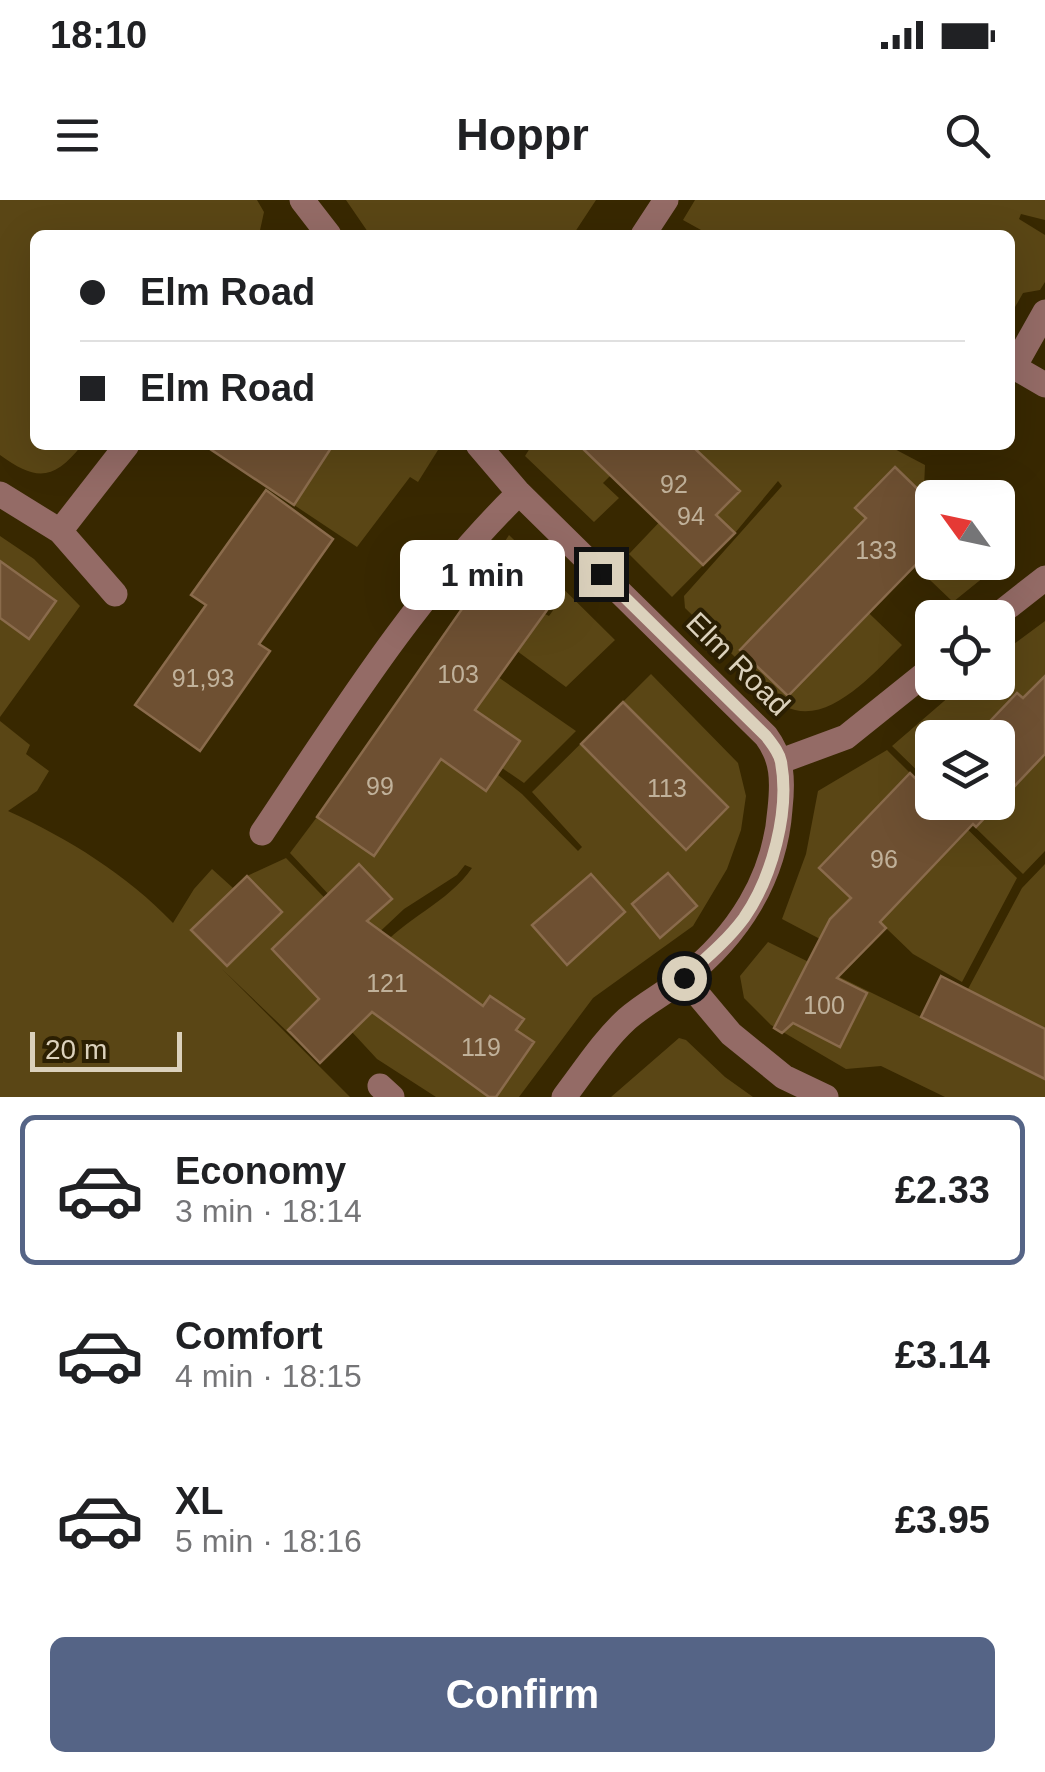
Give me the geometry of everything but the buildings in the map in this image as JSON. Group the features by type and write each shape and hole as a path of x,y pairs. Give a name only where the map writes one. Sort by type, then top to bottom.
{"street":[{"path":"302,200 319,230"},
{"path":"647,230 666,200"},
{"path":"1015,366 1045,312"},
{"path":"1015,369 1045,386"},
{"path":"60,531 122,450"},
{"name":"Elm Road","path":"494,451 519,493 766,736 780,760 779,823 761,887 745,916 724,942 684,978 624,1021 564,1097"},
{"path":"262,832 401,630 472,540 519,493"},
{"path":"0,494 60,531 115,594"},
{"path":"1015,602 1045,578"},
{"path":"780,760 846,737 915,682"},
{"path":"684,978 731,1034 784,1077 826,1097"}],"shaded area":[{"path":"0,200 257,200 264,212 260,230 30,230 30,450 78,450 63,465 44,473 24,470 0,455"},
{"path":"346,200 596,200 576,230 367,230"},
{"path":"695,200 1045,200 1045,220 1021,214 1019,219 1045,235 1045,282 1040,290 1023,293 1015,307 1015,230 701,230 683,220"},
{"path":"212,450 438,450 418,482 410,477 357,547"},
{"path":"529,450 636,450 603,483 619,498 594,522 525,456"},
{"path":"694,450 896,450 925,465 924,480 915,480 915,566 865,518 820,566 902,645 849,694 817,710 785,706 685,608 684,596 782,486 778,481 735,533 672,597 629,554 706,473"},
{"path":"509,535 615,640 566,687 517,651 543,613 549,616 564,595 500,549"},
{"path":"0,536 34,559 80,606 0,717"},
{"path":"930,580 980,580 955,600"},
{"path":"1045,621 1045,851 1023,874 967,820 1015,820 1015,720 922,720 945,700 1015,700 1015,643"},
{"path":"651,674 738,763 746,796 741,830 727,869 693,926 593,998 519,1097 436,1097 377,1059 352,1032 320,1063 222,969 350,1097 0,1097 0,721 30,745 26,754 49,771 37,791 8,811 96,859 173,923 212,869 233,888 247,876 286,858 377,952 400,929 451,891 472,868 465,865 457,875 404,909 371,940 290,853 317,817 374,856 441,759 486,790 497,774 578,851 582,847 532,792"},
{"path":"498,677 576,731 524,783 502,768 520,741 475,709"},
{"path":"915,726 915,768 892,746"},
{"path":"887,750 915,778 915,820 958,820 1017,878 962,982 913,954 886,928 856,958 782,919 806,854 818,791"},
{"path":"1045,864 1045,1097 945,1097 881,1066 846,1069 771,1025 744,998 740,976 768,942 921,1017 981,997 968,989 1022,888"},
{"path":"679,1038 686,1040 753,1097 611,1097"}],"route":[{"path":"601,574 766,736 780,760 779,823 761,887 724,942 684,978"}]}
